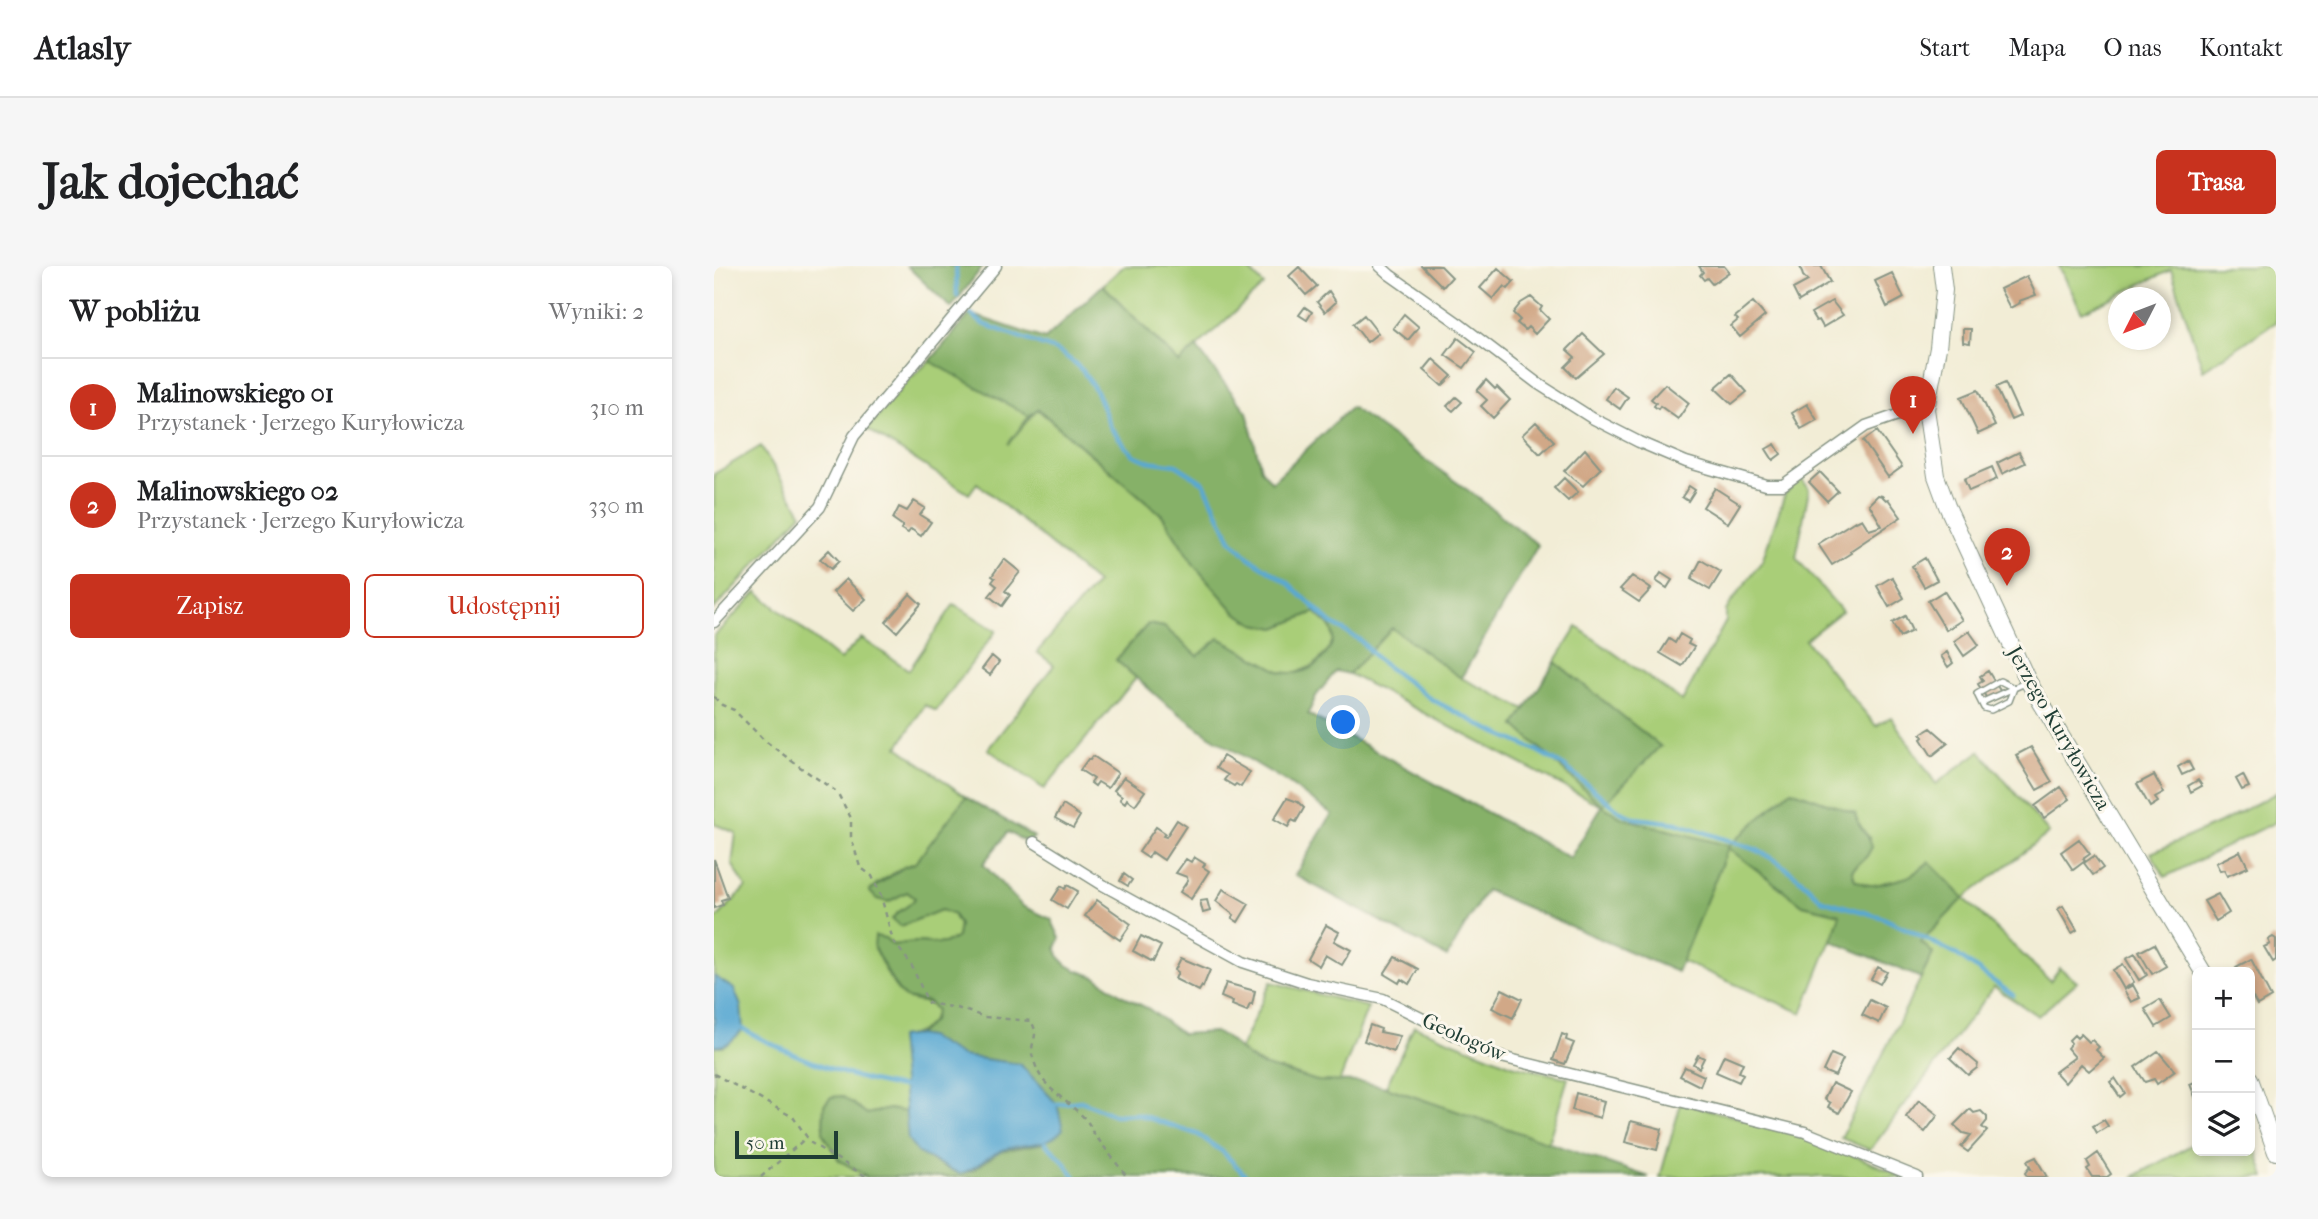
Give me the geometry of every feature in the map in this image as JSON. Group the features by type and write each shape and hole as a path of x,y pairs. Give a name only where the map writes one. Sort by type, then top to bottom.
{"street":[{"path":"714,622 820,507 854,436 996,266"},
{"path":"1380,266 1537,383 1592,418 1686,462 1766,485 1783,485 1866,426 1909,411 1926,409"},
{"name":"Jerzego Kuryłowicza","path":"1941,266 1944,290 1938,348 1926,409 1936,476 1947,506 2021,685 2200,967"},
{"name":"Geologów","path":"1034,842 1103,885 1243,962 1307,984 1383,999 1497,1056 1805,1132 1917,1177"},
{"path":"2255,1093 2276,1152"}],"lane":[{"path":"2000,681 2021,685 2009,701 1991,710 1984,708 1977,694 2000,681"},
{"path":"1982,704 2021,685"}],"path":[{"path":"714,697 722,705 734,710 764,740 786,757 837,792 851,818 851,837 860,867 872,876 881,896 893,941 911,964 929,1003 957,1007 985,1017 1031,1021 1037,1031 1032,1054 1040,1076 1074,1111 1085,1117 1091,1124 1092,1131 1127,1177"},
{"path":"714,1074 793,1117 811,1143 867,1177"},
{"path":"761,1177 807,1137"}],"green space":[{"path":"907,266 983,266 951,308"},
{"path":"1124,266 1245,266 1264,285 1179,363 1103,285"},
{"path":"2059,266 2276,266 2276,322 2203,370 2171,270 2135,287 2108,287 2108,300 2082,312"},
{"path":"1103,285 1179,363 1196,347 1247,412 1261,469 1272,482 1351,407 1476,496 1538,545 1461,678 1392,628 1349,674 1336,671 1316,696 1308,714 1570,858 1602,806 1515,725 1555,662 1660,746 1603,806 1622,818 1729,846 1791,790 1855,813 1872,847 1867,856 1852,870 1855,880 1872,885 1896,880 1910,876 1929,862 1964,898 1921,942 1933,953 1921,978 1832,941 1840,914 1803,905 1728,848 1677,972 1486,890 1447,957 1295,875 1332,814 1285,781 1210,736 1165,703 1116,660 1148,624 1164,627 1198,656 1219,638 1281,672 1298,673 1316,665 1330,648 1333,635 1328,623 1315,612 1276,628 1255,624 1235,612 1194,565 1162,515 1038,409 1029,416 930,361 970,314 1045,339"},
{"path":"930,361 1029,416 1008,444 1037,409 1162,515 1194,565 1235,612 1255,624 1276,628 1315,612 1332,629 1333,640 1328,651 1313,666 1292,674 1198,657 1164,627 1148,624 1116,660 1136,678 1044,789 988,749 1054,665 1037,652 1097,583 977,483 969,494 867,429 909,379"},
{"path":"761,446 802,514 714,609 714,474"},
{"path":"1801,478 1809,489 1796,558 1842,611 1805,640 1876,726 1891,717 1936,784 1980,751 2049,833 1964,898 1929,862 1908,879 1885,882 1875,887 1855,880 1852,870 1867,856 1870,838 1856,823 1729,846 1622,818 1349,674 1392,627 1461,678 1525,709 1515,726 1660,746 1555,662 1577,627 1682,701 1726,621 1726,611 1730,604 1762,561 1785,494"},
{"path":"757,592 840,660 861,638 909,670 954,604 996,631 936,711 925,705 898,747 966,797 915,863 876,884 907,892 916,899 892,919 901,926 941,910 953,914 959,925 957,937 947,942 893,945 885,938 874,948 901,993 936,1010 931,1022 923,1030 899,1037 907,1112 889,1109 867,1114 851,1102 824,1105 823,1134 839,1160 868,1177 714,1177 714,1046 723,1046 714,976 714,921 746,887 732,864 736,833 714,824 714,636"},
{"path":"2276,793 2276,822 2165,877 2151,853 2224,821"},
{"path":"966,797 1034,837 1028,843 1008,832 983,864 1022,906 1051,919 1060,938 1056,948 1060,958 1067,965 1096,977 1121,995 1149,1009 1182,1034 1214,1032 1224,1036 1256,1063 1317,1081 1362,1082 1386,1087 1649,1177 868,1177 839,1160 823,1133 824,1105 831,1097 842,1096 867,1114 889,1109 907,1112 906,1121 930,1160 960,1174 972,1171 1000,1151 1045,1143 1057,1104 1020,1064 962,1056 928,1037 917,1035 933,1021 936,1010 929,1002 905,998 874,948 875,936 885,938 893,945 914,942 943,943 957,937 959,925 953,914 941,910 901,926 892,919 915,898 907,892 888,902 877,899 869,891 904,867 915,863"},
{"path":"1728,847 1803,905 1841,914 1802,1013 1681,961"},
{"path":"1964,898 2050,981 2060,968 2077,982 2038,1016 1994,987 1870,1150 1841,1138 1933,954 1920,942"},
{"path":"1271,982 1368,1007 1339,1083 1317,1081 1266,1067 1239,1051"},
{"path":"1414,1026 1512,1065 1568,1078 1548,1143 1386,1087"},
{"path":"1681,1103 1803,1134 1905,1177 1660,1177"},
{"path":"2192,1145 2192,1156 2255,1156 2255,1145 2265,1177 2133,1177"}],"water":[{"path":"714,976 734,989 741,1006 743,1029 730,1042 719,1046 714,1046"},
{"path":"899,1037 928,1037 962,1056 1020,1064 1057,1104 1063,1129 1042,1142 997,1152 960,1174 918,1153 908,1139"}],"building":[{"path":"1422,266 1441,266 1452,277 1443,287"},
{"path":"1699,266 1724,266 1729,272 1712,284 1700,275 1703,272"},
{"path":"1800,266 1821,266 1830,282 1799,301 1793,289 1808,281"},
{"path":"1299,267 1317,286 1306,295 1289,276"},
{"path":"1498,268 1514,282 1508,289 1504,286 1493,299 1480,288"},
{"path":"1892,273 1904,298 1887,307 1875,281"},
{"path":"2027,276 2036,295 2019,301 2020,303 2010,308 2000,289"},
{"path":"1329,291 1336,302 1325,312 1317,302"},
{"path":"1531,297 1542,307 1540,310 1549,319 1535,334 1528,327 1525,330 1517,323 1520,320 1513,313 1521,303"},
{"path":"1832,301 1843,315 1823,327 1811,313"},
{"path":"1753,302 1765,316 1740,337 1731,326 1738,320 1735,317"},
{"path":"1305,307 1312,312 1307,320 1299,315"},
{"path":"1404,314 1419,327 1408,340 1393,328"},
{"path":"1364,315 1378,333 1367,342 1353,324"},
{"path":"1963,329 1971,329 1970,343 1963,342"},
{"path":"1583,334 1604,354 1576,378 1565,367 1575,357 1567,350"},
{"path":"1458,338 1476,352 1464,368 1445,355"},
{"path":"1433,359 1452,376 1442,386 1424,370"},
{"path":"1731,374 1747,392 1732,404 1715,388"},
{"path":"1486,380 1510,400 1493,418 1481,406 1487,400 1477,391"},
{"path":"2005,383 2020,416 2011,420 1996,387"},
{"path":"1665,384 1689,403 1678,419 1660,406 1658,409 1651,399"},
{"path":"1614,387 1628,397 1620,409 1606,399"},
{"path":"1978,390 1995,426 1978,434 1961,397"},
{"path":"1456,397 1462,402 1453,411 1447,406"},
{"path":"1807,404 1817,420 1801,429 1792,413"},
{"path":"1536,422 1554,441 1540,454 1522,435"},
{"path":"1877,431 1902,467 1888,477 1863,441"},
{"path":"1775,444 1781,454 1773,460 1766,449"},
{"path":"1585,449 1601,468 1583,486 1564,471"},
{"path":"2019,452 2025,463 2002,474 1997,463"},
{"path":"1992,467 1997,479 1969,491 1964,479"},
{"path":"1820,472 1838,491 1827,501 1809,482"},
{"path":"1564,478 1578,492 1568,501 1554,488"},
{"path":"1689,486 1695,490 1688,501 1682,497"},
{"path":"1715,488 1740,504 1728,523 1703,507"},
{"path":"1878,495 1888,499 1901,517 1832,565 1818,544 1862,519 1869,530 1882,526 1869,504"},
{"path":"914,501 925,508 920,515 931,522 921,536 911,529 908,533 901,529 903,526 893,519 899,507 907,511"},
{"path":"829,550 839,561 831,569 820,559"},
{"path":"1925,558 1937,580 1924,587 1912,566"},
{"path":"1004,559 1020,572 1005,591 1010,595 1002,606 989,596 997,586 992,582 995,578 992,576"},
{"path":"1701,560 1721,572 1710,590 1691,579"},
{"path":"1661,573 1672,580 1667,588 1656,581"},
{"path":"1632,576 1651,589 1639,602 1620,589"},
{"path":"1892,577 1904,598 1889,607 1877,586"},
{"path":"846,579 866,599 853,611 833,592"},
{"path":"1944,591 1962,620 1946,630 1928,601"},
{"path":"910,594 921,604 897,632 886,622"},
{"path":"1905,616 1912,631 1900,637 1892,623"},
{"path":"1969,631 1979,645 1964,656 1954,641"},
{"path":"1680,634 1690,640 1688,644 1694,647 1682,666 1660,653 1669,639 1675,643"},
{"path":"1947,652 1953,663 1948,667 1941,656"},
{"path":"992,656 999,662 990,675 982,669"},
{"path":"1988,671 2002,694 1989,702 1978,684 1983,681 1980,676"},
{"path":"1931,728 1948,743 1932,756 1921,739 1921,734"},
{"path":"2031,747 2052,782 2037,790 2016,755"},
{"path":"1093,756 1118,773 1108,788 1098,782 1095,786 1091,783 1094,779 1080,770"},
{"path":"1223,756 1250,772 1241,787 1224,780 1228,775 1216,768"},
{"path":"2188,761 2193,770 2182,775 2178,767"},
{"path":"2154,775 2164,793 2155,798 2158,802 2150,807 2137,784"},
{"path":"2243,775 2249,787 2242,790 2236,779"},
{"path":"1124,777 1145,791 1135,805 1127,799 1125,803 1120,799 1122,796 1114,790"},
{"path":"2198,780 2202,786 2191,792 2188,786"},
{"path":"2061,787 2070,799 2044,818 2035,806"},
{"path":"1287,798 1298,802 1304,808 1296,822 1292,820 1288,827 1274,819"},
{"path":"1063,805 1080,816 1073,828 1055,818"},
{"path":"1177,820 1186,826 1164,860 1152,852 1148,858 1139,852 1156,827 1165,833 1163,836 1166,837"},
{"path":"2079,839 2090,854 2073,870 2061,852"},
{"path":"2240,851 2248,867 2227,876 2224,870 2220,871 2216,863"},
{"path":"2094,856 2103,868 2093,875 2084,863"},
{"path":"1194,857 1205,864 1203,867 1209,871 1191,899 1180,892 1188,880 1187,877 1176,873 1186,859 1191,862"},
{"path":"714,859 728,898 721,900 723,905 714,908"},
{"path":"1124,874 1132,880 1128,886 1120,881"},
{"path":"1067,885 1078,891 1067,909 1052,900 1061,886 1065,889"},
{"path":"1223,889 1249,904 1238,922 1232,918 1234,915 1216,901"},
{"path":"2218,894 2229,913 2216,921 2204,901"},
{"path":"1097,900 1131,924 1120,940 1085,916"},
{"path":"1207,900 1210,911 1203,913 1200,901"},
{"path":"2063,906 2077,930 2072,933 2058,909"},
{"path":"1326,925 1339,932 1334,941 1351,950 1342,965 1325,955 1319,966 1308,959"},
{"path":"1141,936 1161,946 1153,962 1133,951"},
{"path":"2273,937 2276,939 2276,960 2273,962 2264,947 2270,944 2268,940"},
{"path":"2154,944 2166,966 2152,974 2139,952"},
{"path":"2135,954 2147,975 2139,980 2126,959"},
{"path":"1395,957 1418,969 1409,984 1401,979 1399,983 1384,974"},
{"path":"1181,958 1210,970 1199,991 1175,979 1178,972 1175,970"},
{"path":"2251,959 2271,997 2257,1005 2255,967 2236,967"},
{"path":"2123,964 2134,982 2124,989 2113,970"},
{"path":"1878,967 1887,972 1880,984 1871,979"},
{"path":"1226,983 1255,991 1252,1005 1250,1004 1247,1011 1221,997"},
{"path":"2133,985 2140,998 2131,1002 2124,990"},
{"path":"1502,989 1522,999 1513,1018 1492,1008"},
{"path":"1870,1000 1886,1008 1879,1023 1862,1015"},
{"path":"2160,1000 2171,1018 2156,1027 2145,1009"},
{"path":"1370,1025 1381,1029 1380,1032 1400,1036 1394,1052 1364,1041"},
{"path":"1562,1034 1567,1036 1566,1040 1574,1043 1565,1064 1553,1060"},
{"path":"2081,1034 2099,1047 2096,1050 2104,1058 2089,1071 2081,1064 2065,1083 2055,1072 2075,1057 2067,1048 2071,1043 2069,1040 2074,1035 2077,1038"},
{"path":"1959,1048 1978,1064 1968,1075 1950,1058"},
{"path":"2158,1051 2175,1071 2157,1084 2154,1079 2145,1082 2135,1067"},
{"path":"1831,1054 1843,1059 1835,1076 1823,1071"},
{"path":"1698,1055 1704,1058 1699,1068 1693,1064"},
{"path":"1724,1055 1743,1063 1739,1072 1743,1074 1739,1082 1716,1072"},
{"path":"1685,1067 1704,1076 1700,1086 1680,1076"},
{"path":"2115,1078 2125,1093 2120,1097 2110,1082"},
{"path":"1832,1083 1851,1092 1839,1113 1828,1107 1830,1103 1824,1099"},
{"path":"1576,1093 1604,1101 1600,1118 1572,1110"},
{"path":"1919,1100 1938,1115 1925,1132 1906,1117"},
{"path":"1970,1109 1974,1113 1981,1111 1987,1117 1982,1127 1987,1131 1968,1152 1961,1147 1971,1135 1963,1133 1954,1125"},
{"path":"2104,1120 2108,1126 2097,1133 2093,1126"},
{"path":"1631,1121 1662,1129 1657,1150 1625,1142"},
{"path":"2098,1153 2111,1174 2107,1177 2092,1177 2087,1169 2090,1167 2087,1161"},
{"path":"2036,1157 2047,1177 2028,1177 2025,1173 2031,1169 2027,1161"}],"waterway":[{"path":"956,266 957,296"},
{"path":"971,314 983,324 1058,351 1072,361 1083,371 1096,391 1111,428 1134,455 1148,461 1176,465 1204,483 1231,540 1248,557 1287,582 1331,623 1360,640 1378,660 1431,699 1564,766 1621,812 1635,818 1676,823 1757,850 1799,878 1822,900 1881,917 1911,931 1957,955 2013,995"},
{"path":"743,1029 843,1073 904,1087"},
{"path":"1057,1104 1081,1101 1114,1115 1137,1114 1197,1134 1223,1152 1247,1177"},
{"path":"1045,1143 1075,1177"}],"place":[{"name":"Malinowskiego 01","path":"1913,434"},
{"name":"Malinowskiego 02","path":"2007,586"}]}
